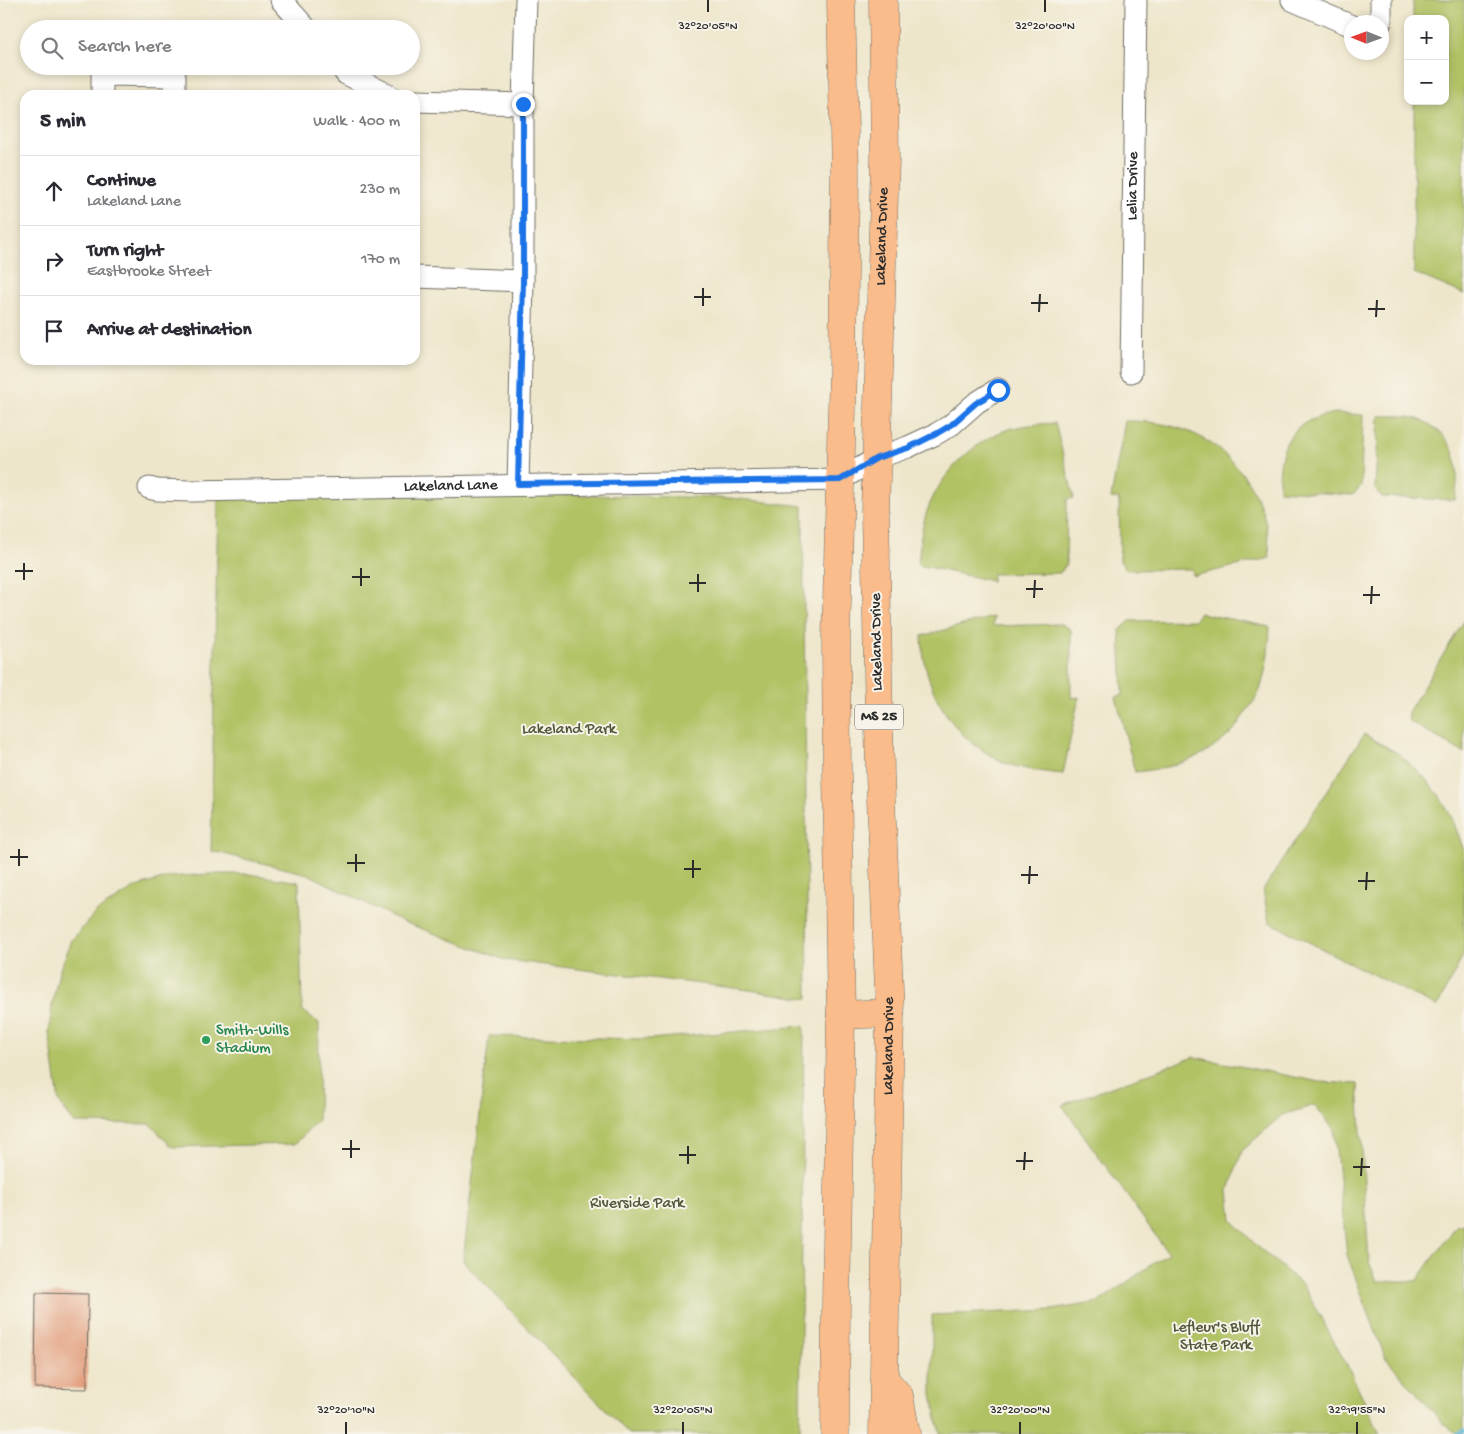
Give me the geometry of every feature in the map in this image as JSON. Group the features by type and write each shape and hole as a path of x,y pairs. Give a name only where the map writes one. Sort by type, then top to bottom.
{"highway":[{"name":"MS 25","path":"835,1434 841,1015 836,640 845,183 841,0"},
{"name":"Lakeland Drive","path":"883,0 885,160 875,512 880,775 890,1013 883,1434"},
{"path":"837,775 880,775"},
{"path":"841,1015 890,1013"},
{"path":"884,1379 899,1396 906,1434"}],"street":[{"path":"281,0 299,20"},
{"path":"518,484 523,281 523,104 526,0"},
{"name":"Lelia Drive","path":"1131,372 1136,0"},
{"path":"1292,0 1344,23"},
{"path":"1381,0 1381,15"},
{"path":"102,75 102,90"},
{"path":"138,75 175,76 175,90"},
{"path":"348,75 379,90"},
{"path":"420,101 523,104"},
{"path":"420,278 523,281"},
{"path":"840,480 877,458 908,448 936,434 951,425 976,403 998,390"},
{"name":"Lakeland Lane","path":"149,488 191,491 840,480"}],"green space":[{"path":"1413,0 1464,0 1464,294 1414,273 1414,105 1449,105 1449,15 1413,15"},
{"path":"1335,413 1363,415 1361,486 1353,495 1279,490 1281,461 1289,438 1306,422"},
{"path":"1379,416 1402,416 1420,420 1437,429 1444,436 1456,462 1455,500 1382,497 1375,489"},
{"path":"1125,421 1160,424 1187,431 1217,448 1230,460 1242,473 1259,503 1266,525 1270,558 1193,576 1192,569 1127,570 1120,561 1119,499 1111,498"},
{"path":"1055,423 1074,498 1067,499 1066,564 1060,573 992,574 992,581 918,565 926,513 942,482 960,460 982,443 1006,430"},
{"name":"Lakeland Park","path":"480,493 731,498 803,506 808,999 505,960 401,921 308,874 211,851 218,497"},
{"path":"1200,613 1270,627 1266,665 1260,691 1233,731 1219,744 1197,757 1174,765 1135,772 1116,697 1123,695 1120,630 1130,621 1194,620"},
{"path":"993,617 993,626 1062,624 1071,630 1071,698 1079,697 1063,774 1014,766 982,750 954,724 934,693 924,656 922,636"},
{"path":"1464,621 1464,753 1409,721 1408,712"},
{"path":"1364,734 1399,754 1423,776 1439,795 1453,820 1464,851 1464,948 1462,958 1437,1007 1269,922 1263,890"},
{"name":"Smith-Wills Stadium","path":"249,874 299,882 302,1010 319,1023 318,1120 295,1144 172,1147 150,1124 74,1123 59,1102 49,1032 59,972 72,940 96,912 136,887 169,877"},
{"name":"Riverside Park","path":"804,1026 800,1434 629,1434 463,1261 489,1036 649,1039"},
{"name":"Lefleur's Bluff State Park","path":"1194,1057 1320,1082 1358,1084 1369,1262 1377,1281 1417,1281 1456,1226 1464,1224 1464,1434 1458,1434 1444,1424 1385,1357 1347,1255 1334,1130 1315,1105 1282,1115 1242,1151 1229,1190 1232,1220 1256,1245 1303,1285 1350,1371 1380,1434 940,1434 932,1394 932,1315 1052,1310 1099,1302 1168,1253 1062,1105"}],"building":[{"path":"36,1293 88,1294 87,1389 35,1388"}],"waterway":[{"path":"1457,1434 1464,1431"}],"place":[{"name":"Smith-Wills Stadium","path":"206,1040"}],"route":[{"path":"523,104 523,281 518,484 840,480 877,458 908,448 936,434 951,425 976,403 998,390"}]}
